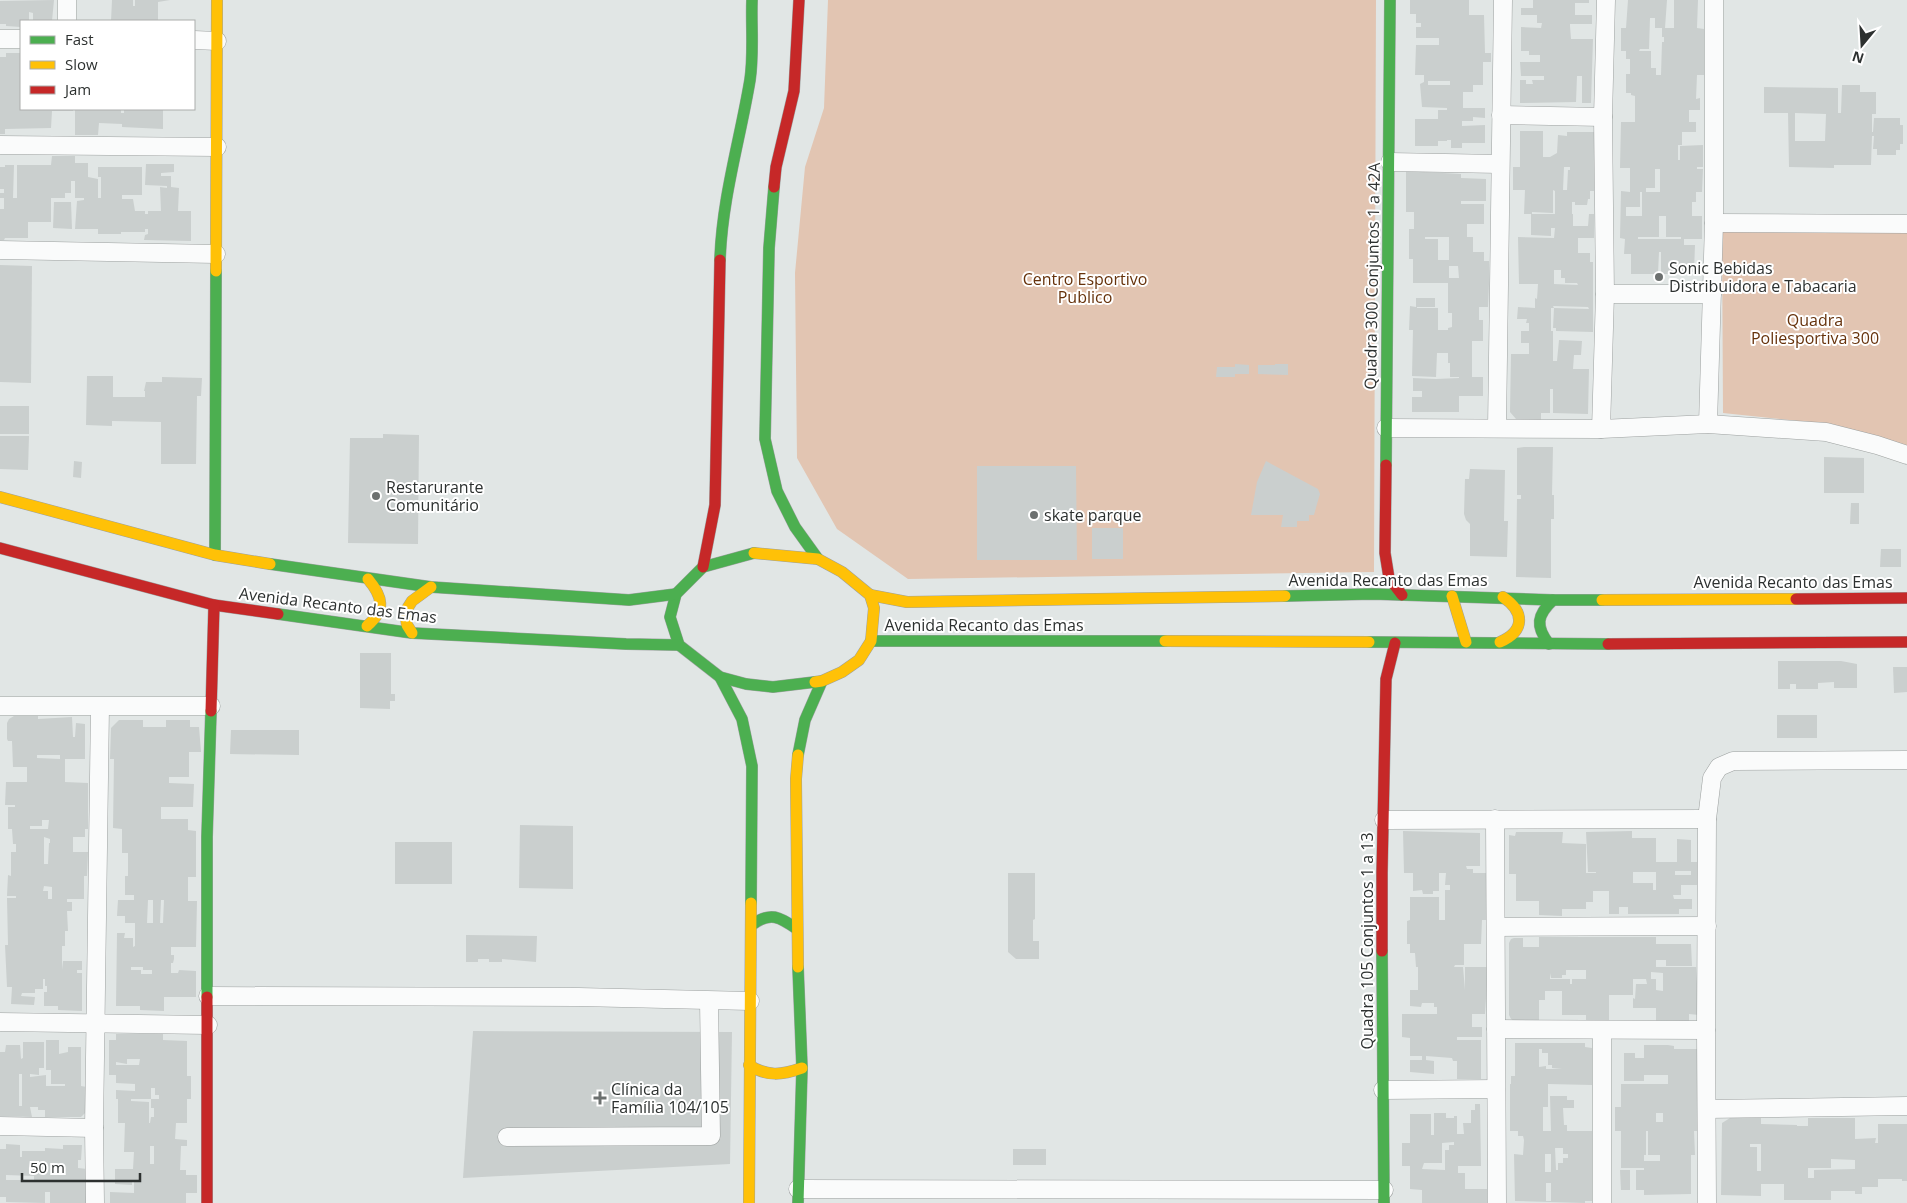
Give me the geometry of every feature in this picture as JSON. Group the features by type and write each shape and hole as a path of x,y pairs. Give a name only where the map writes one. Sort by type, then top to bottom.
{"main road":[{"path":"215,555 217,0"},
{"path":"703,568 715,505 721,237 726,196 750,78 752,0"},
{"path":"799,0 794,91 776,167 769,248 765,439 777,491 795,527 818,559"},
{"name":"Quadra 300 Conjuntos 1 a 42A","path":"1390,0 1385,553 1389,578 1402,595"},
{"name":"Avenida Recanto das Emas","path":"0,497 215,555 368,579 431,588 629,600 676,594"},
{"name":"Avenida Recanto das Emas","path":"0,548 214,605 412,633 679,645"},
{"path":"754,553 818,559 842,572 870,595 874,608 871,641 858,660 842,672 822,681 773,687 746,684 720,677 679,645 670,617 676,594 703,568 754,553"},
{"name":"Quadra 300 Conjuntos 1 a 42A","path":"1376,586 1385,553"},
{"path":"367,626 374,621 381,601 378,589 368,579"},
{"name":"Avenida Recanto das Emas","path":"870,595 907,602 1376,586 1402,595 1503,596 1553,600 1907,598"},
{"path":"412,633 406,626 403,618 407,607 414,599 431,588"},
{"path":"1452,596 1466,642"},
{"path":"1500,642 1508,639 1515,633 1519,625 1520,616 1517,608 1503,596"},
{"path":"1549,644 1542,636 1539,626 1542,611 1553,600"},
{"path":"207,1203 207,837 214,605"},
{"name":"Avenida Recanto das Emas","path":"871,641 1500,642 1549,644 1907,642"},
{"name":"Quadra 105 Conjuntos 1 a 13","path":"1377,643 1386,679"},
{"name":"Quadra 105 Conjuntos 1 a 13","path":"1384,1197 1382,874 1386,679 1395,643"},
{"path":"720,677 742,719 752,766 749,1203"},
{"path":"798,1196 802,1068 797,929 796,780 798,753 805,720 822,681"},
{"path":"752,925 763,916 770,916 788,922 797,929"},
{"path":"749,1065 768,1075 784,1075 802,1068"}],"street":[{"path":"66,20 67,0"},
{"path":"1497,428 1503,0"},
{"path":"1601,429 1605,294 1603,117 1606,0"},
{"path":"1708,424 1714,223 1714,0"},
{"path":"0,39 20,39"},
{"path":"195,40 217,40"},
{"path":"1501,115 1603,117"},
{"path":"0,144 217,146"},
{"path":"1390,162 1500,164"},
{"path":"1714,223 1907,224"},
{"path":"0,250 216,254"},
{"path":"1605,294 1712,294"},
{"path":"1386,428 1601,429 1708,424 1826,432 1907,454"},
{"path":"0,706 211,706"},
{"path":"95,1203 94,1128 100,707"},
{"path":"1707,1203 1707,819 1712,778 1719,767 1733,761 1907,760"},
{"path":"1495,819 1497,1203"},
{"path":"1384,820 1707,819"},
{"path":"1496,927 1707,926"},
{"path":"208,996 579,997 750,1001"},
{"path":"506,1137 712,1136 709,1001"},
{"path":"0,1022 96,1022 208,1026"},
{"path":"1496,1029 1706,1030"},
{"path":"1602,1031 1602,1203"},
{"path":"1383,1090 1496,1089"},
{"path":"1707,1109 1907,1106"},
{"path":"0,1126 94,1128"},
{"path":"798,1196 1384,1197"}],"green space":[{"name":"Centro Esportivo Publico","path":"828,0 1376,0 1374,572 908,579 837,529 797,458 795,273 805,167 824,108"},
{"name":"Quadra Poliesportiva 300","path":"1722,231 1907,232 1907,446 1826,424 1723,413"}],"building":[{"path":"54,0 52,20 33,20 33,13 29,12 29,20 20,20 20,27 0,24 0,1"},
{"path":"112,0 133,0 133,6 135,6 135,0 170,0 158,2 158,20 111,20"},
{"path":"1410,0 1469,0 1469,15 1484,15 1485,53 1491,53 1491,62 1483,62 1483,85 1473,85 1473,92 1463,92 1463,108 1485,108 1485,118 1473,117 1473,121 1462,121 1462,126 1485,125 1485,143 1462,143 1462,148 1451,148 1451,140 1447,140 1438,141 1438,146 1415,146 1415,119 1438,119 1438,110 1447,110 1447,108 1422,107 1420,84 1424,82 1424,75 1415,75 1416,45 1439,45 1439,38 1416,38 1416,27 1421,27 1421,23 1416,23 1416,14 1410,14","holes":["1428,81 1450,81 1450,85 1428,85"]},
{"path":"1533,0 1589,0 1589,3 1575,3 1575,15 1592,15 1592,24 1570,24 1570,26 1571,39 1593,39 1591,103 1582,103 1582,76 1577,76 1576,102 1520,103 1520,80 1526,80 1526,84 1533,84 1532,80 1544,80 1544,76 1521,76 1520,62 1540,62 1540,55 1529,55 1529,51 1521,51 1521,27 1541,28 1542,23 1537,23 1537,15 1521,15 1521,8 1533,8"},
{"path":"1628,0 1667,0 1665,28 1674,28 1674,0 1698,0 1697,28 1704,29 1704,75 1697,75 1696,99 1700,98 1700,110 1689,110 1689,122 1696,122 1696,132 1682,132 1682,145 1678,145 1678,160 1680,160 1680,146 1703,145 1703,167 1697,167 1697,169 1703,169 1702,192 1696,192 1696,202 1692,202 1692,216 1702,216 1702,239 1684,239 1684,245 1695,245 1694,272 1661,274 1661,252 1659,252 1658,274 1631,274 1631,254 1624,254 1625,239 1620,238 1621,191 1630,192 1630,168 1620,168 1621,122 1635,122 1635,96 1631,95 1631,93 1626,93 1626,74 1630,74 1630,59 1626,59 1626,51 1621,51 1621,28 1626,28","holes":["1650,18 1655,18 1655,28 1662,28 1662,37 1664,37 1664,42 1662,42 1661,75 1656,75 1656,68 1651,68 1651,51 1639,51 1640,49 1649,49","1655,169 1660,169 1660,192 1646,192 1646,188 1655,188","1640,192 1642,192 1642,216 1626,216 1626,207 1640,207","1659,216 1666,216 1666,237 1681,237 1681,239 1638,239 1638,237 1659,237"]},
{"path":"6,53 20,53 20,110 73,111 52,111 51,128 5,129 5,134 0,134 0,57 6,57"},
{"path":"1842,85 1860,85 1860,92 1876,92 1876,114 1872,114 1872,132 1874,118 1900,118 1900,125 1903,125 1903,144 1900,144 1900,150 1896,150 1896,155 1877,155 1877,149 1873,149 1874,136 1872,136 1871,165 1834,165 1834,168 1789,167 1788,113 1764,113 1764,87 1838,88 1838,113 1841,113","holes":["1795,113 1826,114 1825,141 1795,141"]},
{"path":"75,110 121,110 121,113 124,113 124,110 163,110 163,129 122,127 122,124 99,123 98,135 75,135"},
{"path":"1520,131 1543,131 1543,157 1550,157 1557,153 1558,135 1567,136 1567,132 1595,132 1594,191 1590,191 1590,199 1588,199 1587,205 1575,205 1575,202 1572,202 1573,226 1588,226 1589,214 1594,214 1594,238 1578,238 1578,253 1590,253 1590,262 1593,262 1593,332 1556,331 1556,328 1553,328 1554,308 1551,308 1553,361 1557,361 1559,340 1582,341 1581,355 1574,355 1573,369 1589,369 1588,414 1553,413 1553,389 1550,389 1550,413 1541,413 1541,420 1516,419 1510,412 1511,354 1529,354 1529,343 1521,343 1521,331 1529,331 1529,323 1526,323 1527,319 1517,319 1518,307 1535,308 1538,284 1519,284 1518,237 1554,238 1555,228 1551,228 1551,236 1531,235 1531,214 1524,214 1525,190 1513,190 1513,167 1520,167","holes":["1564,167 1570,167 1570,170 1568,170 1567,190 1563,190","1553,190 1555,191 1555,214 1532,214 1532,212 1553,213","1554,270 1561,270 1561,278 1565,278 1565,283 1577,283 1578,285 1554,284","1553,306 1588,307 1589,309 1554,308"]},
{"path":"52,156 75,156 75,163 88,163 88,177 98,179 98,198 101,198 101,177 98,177 98,167 142,167 142,195 122,195 122,199 133,199 135,211 145,211 145,214 148,214 148,211 161,211 160,187 167,188 167,186 145,185 146,164 174,164 174,172 161,173 161,176 171,176 171,187 179,188 178,211 191,211 191,241 144,240 145,235 148,234 148,229 145,229 145,232 98,234 98,229 75,229 77,201 84,200 84,198 75,198 75,181 71,181 71,193 65,193 65,198 51,198 51,222 28,222 28,238 5,238 0,240 0,209 4,209 4,198 0,198 0,193 4,193 4,189 0,189 0,167 14,165 13,198 17,198 17,165 51,165"},
{"path":"1406,171 1461,174 1461,178 1486,179 1486,201 1461,201 1461,204 1484,204 1484,224 1467,224 1467,237 1473,237 1473,252 1484,252 1484,261 1489,261 1489,284 1488,307 1479,307 1479,320 1483,320 1483,341 1472,341 1472,377 1483,377 1483,396 1459,396 1459,412 1412,412 1412,397 1422,397 1422,391 1413,391 1413,378 1459,377 1450,377 1448,353 1437,353 1436,377 1412,376 1413,330 1409,330 1410,306 1416,307 1416,298 1435,298 1435,307 1417,308 1438,308 1438,330 1448,330 1448,328 1452,327 1452,313 1448,313 1448,283 1413,283 1413,259 1409,259 1409,229 1414,229 1414,212 1406,212","holes":["1425,237 1449,237 1449,260 1438,260 1438,239 1425,239","1449,266 1458,266 1459,278 1449,278"]},
{"path":"54,202 71,202 72,229 53,228"},
{"path":"0,265 32,266 31,383 0,382"},
{"path":"1235,364 1249,365 1249,374 1235,374 1235,377 1216,377 1217,367 1235,367"},
{"path":"1288,364 1288,375 1258,374 1258,365"},
{"path":"87,376 113,376 113,397 145,397 146,382 162,382 162,377 202,378 201,396 197,396 196,464 161,464 161,422 112,421 112,426 86,425"},
{"path":"0,406 29,406 29,434 0,434"},
{"path":"383,434 419,435 418,544 348,543 350,438 383,438"},
{"path":"0,436 29,436 28,470 0,469"},
{"path":"1553,447 1552,495 1554,495 1554,519 1551,519 1551,578 1516,577 1517,499 1521,499 1521,495 1517,495 1517,448"},
{"path":"1824,457 1864,458 1864,493 1824,493"},
{"path":"74,461 82,462 81,478 73,477"},
{"path":"1266,461 1318,489 1320,494 1314,515 1309,515 1309,521 1297,521 1297,527 1281,527 1283,515 1251,515 1257,482"},
{"name":"skate parque","path":"977,466 1076,466 1077,560 977,560"},
{"path":"1470,469 1505,470 1504,521 1508,521 1507,557 1470,556 1470,524 1464,514 1465,479 1469,479"},
{"path":"1851,503 1859,503 1859,524 1850,524"},
{"path":"1092,528 1123,528 1123,559 1092,559"},
{"path":"1881,549 1901,549 1901,567 1880,567"},
{"path":"360,653 391,653 391,694 395,694 395,701 390,701 390,709 360,708"},
{"path":"1778,661 1841,661 1857,664 1857,688 1834,688 1834,682 1818,683 1818,689 1796,689 1796,684 1790,684 1790,689 1778,689"},
{"path":"1893,667 1907,667 1907,692 1894,693"},
{"path":"1777,715 1817,715 1817,738 1777,738"},
{"path":"14,716 38,716 38,719 72,717 73,737 75,737 76,723 85,724 85,759 65,759 65,782 88,783 88,829 85,829 85,837 73,837 73,852 88,852 87,876 84,876 84,899 67,899 67,902 72,902 72,911 67,911 68,931 65,931 65,946 62,946 62,970 63,961 82,961 82,970 77,970 77,973 82,973 82,1011 58,1010 58,1006 44,1006 44,992 47,992 45,979 43,979 43,989 35,989 35,993 22,993 21,996 35,997 34,1005 11,1004 12,987 7,987 5,945 8,945 7,898 16,898 16,896 7,896 8,875 11,876 11,852 16,852 16,844 13,844 12,829 8,829 8,807 15,807 15,805 5,805 6,782 27,782 27,767 13,767 12,741 7,739 7,723","holes":["37,755 60,755 60,759 37,758","42,820 49,820 48,829 30,829 30,826 42,826","44,837 50,839 48,864 44,864","44,886 52,887 52,899 48,899 48,891 43,891"]},
{"path":"119,720 143,720 143,727 166,727 166,720 190,720 190,727 199,727 201,752 189,752 189,777 169,777 169,783 194,784 193,807 161,807 161,819 188,819 188,830 196,831 196,877 188,877 188,901 197,901 196,947 171,947 171,955 174,955 174,959 173,963 171,963 171,973 178,973 179,970 196,971 196,997 164,997 164,1011 140,1010 140,1006 116,1006 117,933 125,933 124,938 133,938 133,947 135,946 135,923 125,923 125,916 117,916 118,900 134,900 134,895 125,895 125,876 128,876 128,853 122,853 122,829 113,828 114,759 110,759 111,728","holes":["148,900 153,900 153,923 147,923","161,900 164,900 163,923 160,923","131,967 143,967 143,970 152,970 152,974 141,974 141,970 131,970"]},
{"path":"231,730 299,730 299,755 230,754"},
{"path":"520,825 573,826 573,889 519,888"},
{"path":"1403,831 1480,833 1480,866 1466,866 1467,869 1473,869 1473,873 1487,873 1486,920 1482,920 1481,944 1464,944 1464,965 1455,965 1454,967 1463,967 1465,990 1465,967 1488,967 1485,1014 1472,1014 1472,1027 1482,1027 1482,1037 1457,1037 1457,1040 1481,1040 1481,1079 1457,1079 1457,1061 1453,1061 1452,1058 1426,1056 1426,1060 1434,1061 1434,1074 1410,1072 1410,1060 1422,1060 1422,1056 1410,1056 1410,1038 1402,1037 1402,1014 1437,1014 1437,1007 1434,1007 1434,1003 1422,1003 1421,1007 1410,1006 1410,990 1418,990 1418,967 1416,967 1415,953 1410,953 1410,944 1407,944 1410,897 1439,897 1439,920 1445,920 1445,890 1450,890 1450,885 1445,885 1446,873 1439,873 1439,891 1433,891 1433,894 1423,894 1422,890 1413,891 1413,873 1404,873"},
{"path":"1632,831 1632,838 1656,838 1656,862 1677,862 1677,839 1691,840 1691,862 1697,862 1697,885 1681,885 1681,895 1673,895 1674,899 1692,899 1692,909 1679,909 1679,914 1628,914 1628,907 1619,907 1619,914 1609,914 1609,891 1593,891 1593,902 1586,902 1586,909 1562,909 1562,916 1539,915 1539,901 1516,901 1516,874 1509,874 1509,835 1515,836 1516,832 1563,832 1562,843 1586,844 1586,873 1596,873 1588,872 1586,832","holes":["1675,871 1691,871 1691,875 1675,875","1633,872 1656,872 1656,890 1653,890 1653,883 1633,883"]},
{"path":"395,842 452,842 452,884 395,884"},
{"path":"1008,873 1035,873 1033,941 1039,941 1039,959 1016,959 1008,952"},
{"path":"466,935 537,936 536,962 502,959 502,962 489,962 489,959 478,959 478,962 466,962"},
{"path":"1539,937 1656,937 1656,944 1691,944 1692,966 1666,966 1666,960 1656,960 1656,967 1696,967 1699,1015 1689,1014 1689,1022 1656,1022 1656,1008 1633,1008 1636,984 1647,984 1646,979 1633,979 1633,995 1609,995 1609,1022 1586,1022 1586,1015 1562,1015 1562,991 1545,991 1545,1000 1539,1000 1539,1021 1514,1021 1509,1015 1509,943 1511,939 1523,938 1523,947 1539,947","holes":["1566,970 1586,970 1586,979 1572,979 1572,984 1570,984 1570,979 1550,979 1550,973 1551,978 1562,978 1562,975 1566,975","1651,972 1663,973 1663,991 1656,990 1656,979 1651,979"]},
{"name":"Clínica da Família 104/105","path":"473,1031 732,1032 730,1164 463,1178"},
{"path":"116,1034 163,1034 163,1040 187,1041 187,1076 191,1076 191,1099 187,1099 187,1123 176,1123 175,1139 187,1140 187,1146 181,1146 180,1170 186,1170 186,1175 197,1175 197,1193 186,1193 186,1203 110,1203 110,1192 134,1193 134,1180 132,1180 132,1185 115,1184 115,1169 133,1169 134,1152 124,1152 125,1123 118,1123 116,1090 135,1091 135,1084 116,1083 116,1075 109,1075 109,1040 116,1040","holes":["127,1059 140,1059 139,1065 116,1065 116,1062 127,1064","151,1088 155,1088 155,1095 159,1095 159,1099 151,1099","131,1099 151,1099 151,1108 154,1108 154,1117 151,1117 149,1123 149,1102 131,1101","150,1146 154,1146 154,1164 150,1164"]},
{"path":"46,1040 59,1040 59,1054 68,1052 68,1047 81,1047 81,1086 87,1087 87,1111 81,1117 45,1117 45,1110 38,1110 38,1107 30,1107 32,1117 0,1116 0,1052 5,1052 6,1045 20,1045 21,1059 23,1058 23,1042 44,1042 44,1068 39,1068 39,1075 30,1074 30,1077 46,1075 46,1086 65,1086 65,1084 51,1084 51,1070 46,1070","holes":["19,1074 22,1074 22,1106 19,1106"]},
{"path":"1515,1043 1585,1043 1585,1047 1592,1048 1592,1085 1548,1084 1548,1107 1543,1107 1543,1131 1551,1131 1550,1096 1567,1096 1567,1100 1574,1100 1574,1108 1563,1108 1564,1125 1567,1125 1567,1131 1592,1131 1592,1201 1585,1201 1585,1203 1515,1201 1514,1154 1523,1155 1524,1140 1523,1136 1518,1136 1518,1131 1510,1131 1510,1084 1511,1076 1515,1076","holes":["1539,1049 1542,1049 1542,1053 1548,1053 1548,1065 1552,1065 1552,1068 1562,1069 1546,1069 1546,1066 1539,1067","1555,1148 1563,1148 1563,1154 1568,1154 1568,1158 1563,1158 1563,1163 1558,1163 1558,1170 1556,1170","1545,1154 1551,1154 1551,1172 1545,1172","1546,1183 1551,1183 1551,1201 1546,1201"]},
{"path":"1644,1045 1668,1045 1674,1046 1674,1049 1697,1049 1698,1131 1694,1131 1695,1155 1691,1155 1691,1194 1644,1195 1644,1190 1636,1190 1636,1170 1644,1170 1644,1168 1621,1168 1621,1131 1615,1131 1615,1107 1621,1107 1621,1084 1668,1084 1668,1075 1644,1075 1644,1081 1624,1081 1624,1053 1635,1053 1635,1058 1644,1058","holes":["1656,1113 1663,1113 1663,1122 1656,1122","1646,1131 1648,1131 1648,1155 1660,1155 1660,1161 1644,1161 1644,1155 1646,1155"]},
{"path":"1475,1104 1480,1104 1481,1166 1458,1166 1458,1173 1465,1173 1465,1189 1487,1189 1487,1203 1422,1203 1422,1190 1410,1189 1410,1166 1402,1166 1402,1143 1410,1143 1410,1114 1431,1114 1431,1135 1434,1135 1434,1113 1446,1113 1446,1118 1457,1116 1457,1134 1464,1134 1463,1123 1471,1123 1471,1110 1475,1110","holes":["1454,1142 1454,1145 1449,1145 1449,1150 1445,1150 1445,1170 1422,1169 1424,1163 1442,1163 1442,1143"]},
{"path":"1730,1118 1761,1118 1761,1124 1808,1126 1808,1118 1855,1118 1855,1139 1876,1138 1875,1143 1878,1143 1878,1124 1907,1124 1907,1181 1902,1181 1902,1179 1878,1179 1878,1187 1862,1187 1862,1194 1855,1194 1855,1191 1831,1191 1831,1200 1784,1200 1784,1184 1761,1184 1761,1196 1721,1195 1722,1123","holes":["1750,1144 1761,1144 1761,1171 1757,1171 1757,1147 1750,1147","1831,1159 1855,1160 1855,1169 1814,1170 1814,1178 1808,1178 1808,1168 1831,1168"]},
{"path":"6,1144 20,1145 20,1157 22,1157 22,1151 45,1151 45,1148 63,1149 63,1145 82,1145 81,1160 78,1160 78,1168 87,1169 86,1203 50,1203 50,1192 45,1192 45,1203 6,1202 6,1197 0,1197 0,1149 6,1149","holes":["6,1175 34,1176 34,1180 6,1180"]},
{"path":"1013,1149 1046,1149 1046,1165 1013,1165"},
{"path":"1620,1170 1630,1170 1630,1190 1621,1190"}],"traffic: fast":[{"path":"720,260 724,214 750,80 752,0"},
{"path":"1386,465 1390,0"},
{"path":"774,187 769,248 765,439 777,491 795,527 818,559"},
{"path":"215,555 216,271"},
{"path":"754,553 703,567 676,594 670,617 679,645 720,677 746,684 773,687 815,682"},
{"path":"270,564 431,587 629,600 676,594"},
{"path":"1285,596 1373,594 1602,600"},
{"path":"1549,644 1541,632 1540,621 1544,611 1553,600"},
{"path":"278,614 412,633 679,645"},
{"path":"871,641 1165,641"},
{"path":"1369,642 1608,644"},
{"path":"720,677 742,719 752,766 751,903"},
{"path":"798,755 805,720 822,681"},
{"path":"207,997 207,837 211,711"},
{"path":"752,925 764,918 775,917 797,929"},
{"path":"1382,951 1384,1203"},
{"path":"798,967 802,1068 798,1203"}],"traffic: slow":[{"path":"216,271 217,0"},
{"path":"0,497 215,555 270,564"},
{"path":"754,553 818,559 842,572 870,595 874,608 871,641 859,660 842,672 815,682"},
{"path":"367,626 380,609 377,592 368,579"},
{"path":"412,633 407,625 405,612 412,601 431,587"},
{"path":"870,595 907,602 1285,596"},
{"path":"1452,596 1466,642"},
{"path":"1500,642 1514,632 1518,627 1519,621 1515,609 1503,597"},
{"path":"1602,600 1796,599"},
{"path":"1165,641 1369,642"},
{"path":"798,755 796,779 798,967"},
{"path":"749,1203 751,903"},
{"path":"749,1065 762,1072 775,1074 802,1068"}],"traffic: jam":[{"path":"774,187 776,167 794,91 799,0"},
{"path":"703,567 715,505 720,260"},
{"path":"1386,465 1385,553 1389,578 1402,595"},
{"path":"0,548 214,605 278,614"},
{"path":"1796,599 1907,598"},
{"path":"211,711 214,605"},
{"path":"1608,644 1907,642"},
{"path":"1382,951 1386,679 1395,643"},
{"path":"207,997 207,1203"}],"place":[{"name":"Sonic Bebidas Distribuidora e Tabacaria","path":"1659,277"},
{"name":"Restarurante Comunitário","path":"376,496"},
{"name":"skate parque","path":"1034,515"},
{"name":"Clínica da Família 104/105","path":"600,1098"}]}
